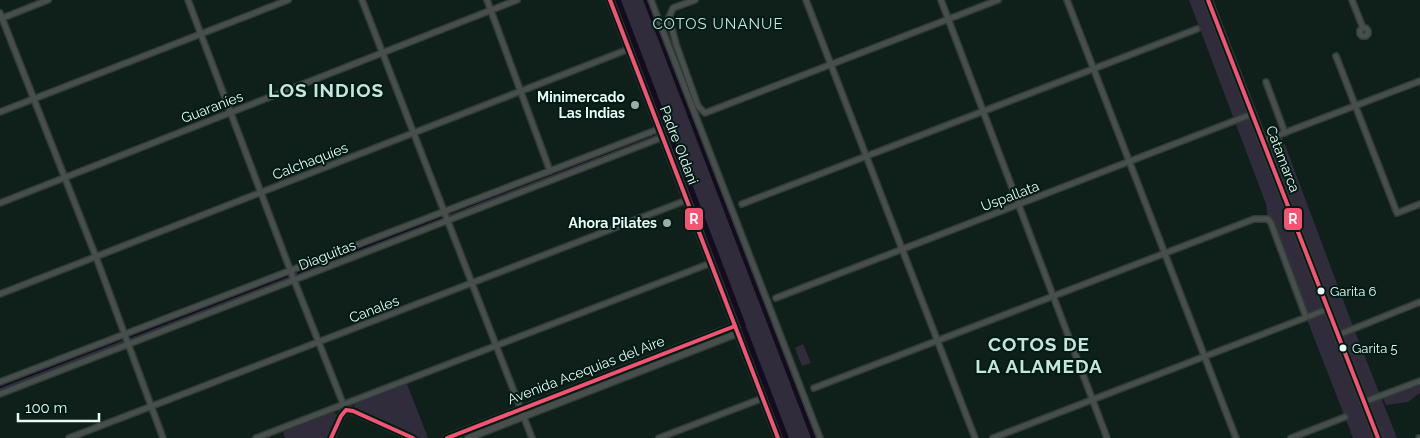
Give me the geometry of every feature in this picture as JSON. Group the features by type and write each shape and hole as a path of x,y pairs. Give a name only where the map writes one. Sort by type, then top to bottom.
{"main road":[{"name":"Padre Oldani","path":"610,0 778,438"},
{"name":"Catamarca","path":"1208,0 1378,438"}],"street":[{"path":"48,0 1,17 96,257 163,438"},
{"path":"188,0 294,280 345,407 413,438"},
{"path":"0,112 288,0"},
{"path":"362,0 449,220 532,438"},
{"path":"487,0 550,171"},
{"name":"Guaraníes","path":"0,203 517,0"},
{"path":"650,0 820,438"},
{"path":"695,0 673,8 669,17 676,44 698,106 705,113 998,0"},
{"path":"806,0 975,438"},
{"path":"941,0 1107,438"},
{"path":"1067,0 1236,438"},
{"path":"1352,0 1363,28"},
{"path":"742,204 1196,29"},
{"name":"Calchaquíes","path":"0,294 629,49"},
{"path":"1336,56 1397,213 1420,204"},
{"path":"1263,141 1420,81"},
{"path":"1266,82 1285,133"},
{"name":"Uspallata","path":"776,298 1252,114"},
{"name":"Diaguitas","path":"0,382 659,129"},
{"name":"Diaguitas","path":"0,394 663,137"},
{"name":"Canales","path":"69,438 687,200"},
{"path":"814,388 1254,220 1268,219 1271,223 1306,317"},
{"path":"256,438 345,407 497,345 711,263"},
{"path":"1338,335 1420,302"},
{"path":"993,438 1328,309"},
{"name":"Avenida Acequias del Aire","path":"447,438 737,330"},
{"name":"Avenida Acequias del Aire","path":"468,438 737,330"},
{"path":"1364,402 1420,381"},
{"path":"659,438 763,398"},
{"path":"331,438 345,407"},
{"path":"1291,438 1345,417"}],"shaded area":[{"path":"610,0 651,0 820,438 778,438"},
{"path":"1189,0 1208,0 1263,141 1281,134 1397,438 1353,438 1268,219 1266,204"},
{"path":"657,132 658,135 656,137 452,216 449,213 449,212"},
{"path":"442,214 444,216 442,219 298,275 295,273 295,271"},
{"path":"289,273 291,275 289,279 131,339 128,337 128,335"},
{"path":"725,333 530,411 529,409"},
{"path":"121,338 123,340 122,343 0,390 0,384"},
{"path":"803,344 811,363 802,366 795,348"},
{"path":"407,384 428,438 420,438 356,410 354,407 355,404"},
{"path":"1420,384 1420,393 1408,402 1386,405 1383,398"},
{"path":"334,412 338,416 328,438 285,438 283,432"}],"waterway":[{"path":"618,0 666,125"},
{"path":"646,0 814,438"},
{"path":"668,129 743,325"},
{"path":"451,213 656,134"},
{"path":"298,273 442,217"},
{"path":"130,337 288,276"},
{"path":"744,329 786,438"},
{"path":"0,387 121,340"}],"transit line":[{"name":"R","path":"610,0 778,438"},
{"name":"R","path":"1208,0 1378,438"},
{"name":"R","path":"447,438 735,326"},
{"name":"R","path":"331,438 341,416 346,410 353,411 413,438"}],"place":[{"name":"Minimercado Las Indias","path":"635,105"},
{"name":"Ahora Pilates","path":"667,223"},
{"name":"Garita 6","path":"1321,291"},
{"name":"Garita 5","path":"1343,348"}],"district":[{"name":"COTOS UNANUE","path":"718,24"},
{"name":"LOS INDIOS","path":"326,90"},
{"name":"COTOS DE LA ALAMEDA","path":"1039,355"}]}
